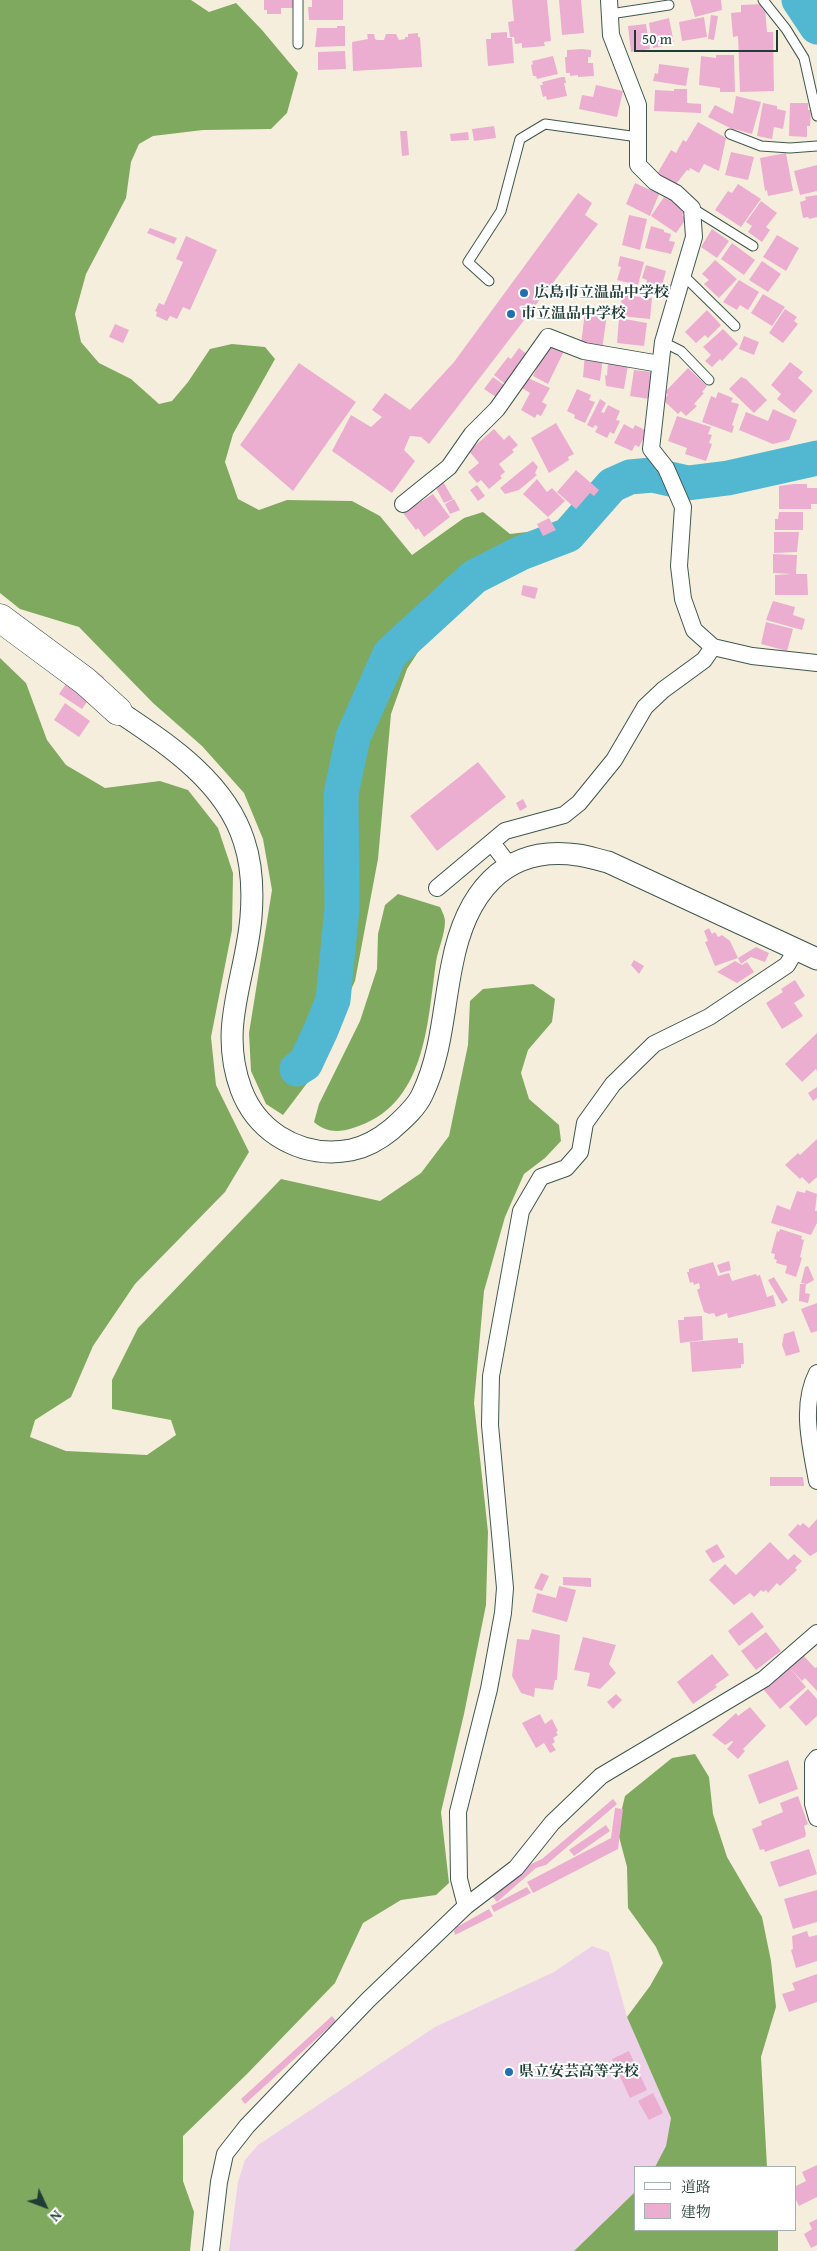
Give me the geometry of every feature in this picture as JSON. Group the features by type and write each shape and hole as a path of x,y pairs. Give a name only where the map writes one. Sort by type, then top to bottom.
{"highway":[{"path":"0,618 86,681 118,711"},
{"path":"0,636 78,691 118,711"}],"street":[{"path":"610,7 611,35 638,105 638,165 655,182 676,193 692,208 694,237 663,342 654,429 650,449 666,468 683,507 679,566 683,599 694,630 713,647 752,656 817,663"},
{"path":"403,504 449,467 472,434 497,409 548,337 584,351 660,364"},
{"path":"437,888 505,831 564,815 579,802 614,760 645,707 663,690 704,660 713,647"},
{"path":"118,711 158,738 195,769 218,792 243,839 250,866 251,918 234,1006 230,1044 236,1075 247,1106 269,1130 287,1142 306,1149 326,1152 353,1150 381,1138 405,1118 422,1096 437,1055 460,928 473,902 490,880 509,865 526,858 551,853 579,855 608,862 797,948 817,959"},
{"path":"492,843 509,865"},
{"path":"466,1906 459,1879 458,1812 489,1689 503,1613 505,1588 490,1425 491,1376 521,1211 542,1177 566,1168 580,1152 585,1123 613,1084 654,1044 717,1012 788,965 797,948"},
{"path":"817,1374 811,1385 808,1427 817,1481"},
{"path":"211,2251 224,2154 247,2126 362,2007 466,1906 516,1868 552,1823 601,1776 764,1679 817,1634"},
{"path":"817,1758 813,1763 813,1804 817,1818"}],"lane":[{"path":"298,0 298,44"},
{"path":"763,0 786,29 804,58 817,116"},
{"path":"610,7 669,5"},
{"path":"488,280 468,262 501,211 520,139 544,124 638,136"},
{"path":"730,134 762,146 790,148 817,146"},
{"path":"692,208 753,246"},
{"path":"683,275 735,326"},
{"path":"663,342 682,351 709,380"}],"shaded area":[{"name":"県立安芸高等学校","path":"592,1946 609,1952 627,2017 671,2118 666,2146 656,2166 634,2166 634,2193 574,2251 229,2251 238,2182 245,2160 258,2145 435,2027 554,1972"}],"green space":[{"path":"0,0 191,0 209,12 236,3 262,30 298,73 287,113 271,129 203,130 153,136 139,144 131,162 126,198 86,274 75,314 81,342 99,363 131,379 159,404 172,401 188,382 210,349 232,344 265,347 275,359 233,434 225,462 238,499 259,510 287,500 352,501 380,516 412,555 464,518 483,512 510,534 535,531 541,543 516,566 478,583 429,635 407,669 391,714 378,859 355,981 311,1078 283,1115 266,1104 251,1071 249,1033 272,890 263,839 244,793 202,746 153,703 79,627 20,609 0,593"},
{"path":"0,658 26,683 47,740 66,765 105,788 160,781 188,790 218,828 233,873 232,930 211,1037 216,1085 249,1152 225,1192 135,1284 93,1346 71,1397 35,1420 30,1437 66,1451 147,1455 176,1435 171,1420 112,1409 112,1380 138,1328 281,1179 380,1201 421,1173 449,1136 468,1045 470,1001 483,989 533,984 555,999 552,1022 528,1050 521,1073 529,1099 559,1125 561,1141 545,1158 524,1174 505,1217 484,1291 474,1403 488,1532 486,1605 464,1714 441,1812 449,1883 436,1895 401,1900 363,1923 335,1983 247,2074 183,2136 183,2181 194,2212 190,2251 0,2251"},
{"path":"398,894 440,907 445,919 436,962 430,1011 418,1060 409,1082 396,1102 377,1117 347,1130 327,1130 314,1122 319,1104 360,1021 377,969 378,934 385,905"},
{"path":"695,1754 709,1777 713,1814 727,1857 762,1917 771,1961 776,2007 761,2057 767,2166 656,2166 666,2146 671,2118 627,2017 650,1986 663,1963 656,1947 628,1908 627,1867 617,1829 625,1796 672,1758"},
{"path":"634,2193 634,2231 778,2231 778,2251 574,2251"}],"building":[{"path":"264,0 293,0 293,8 281,8 281,14 267,14 267,10 264,10"},
{"path":"312,0 343,0 343,20 309,20 308,7 312,7"},
{"path":"512,0 547,0 551,41 544,42 545,46 522,48 522,43 515,44 514,37 510,37 508,22 514,21"},
{"path":"559,0 581,0 584,33 562,35"},
{"path":"690,0 721,0 722,10 695,17"},
{"path":"762,4 762,9 765,8 767,32 773,32 774,91 740,92 738,36 733,37 731,13 741,12 741,5"},
{"path":"711,15 718,16 714,40 708,39"},
{"path":"704,17 707,37 682,41 679,22"},
{"path":"669,18 674,44 653,48 649,23"},
{"path":"646,24 650,49 631,52 628,26"},
{"path":"337,26 345,26 345,46 315,47 317,28 337,28"},
{"path":"507,32 507,38 512,38 514,63 488,66 486,39 491,39 491,33"},
{"path":"418,33 418,37 420,37 422,67 353,71 352,42 368,39 367,34 374,34 377,40 384,40 386,34 396,34 399,40 408,37 408,34"},
{"path":"567,50 591,50 591,57 588,57 588,63 593,63 594,76 570,76 570,73 566,73 565,57 567,57"},
{"path":"345,51 346,69 318,70 318,52"},
{"path":"716,55 734,55 735,92 720,92 720,88 699,85 701,56 716,58"},
{"path":"553,56 558,74 537,79 536,76 533,76 532,61"},
{"path":"659,64 689,68 686,86 653,81 655,73 658,74"},
{"path":"565,77 566,83 564,83 567,96 547,100 546,96 543,97 540,85 543,85 542,82"},
{"path":"596,85 623,91 617,117 579,109 582,95 593,97"},
{"path":"674,89 687,89 687,103 701,104 701,113 654,111 655,90 674,91"},
{"path":"736,96 761,102 752,134 730,128 708,117 715,105 733,114"},
{"path":"763,103 777,106 777,109 786,111 783,129 774,127 772,139 757,136"},
{"path":"790,103 808,103 808,110 811,110 810,126 807,126 807,137 789,136"},
{"path":"698,122 726,138 719,171 704,164 699,173 690,168 676,184 657,174 671,150 676,153 683,140 686,142"},
{"path":"494,126 496,138 474,141 472,129"},
{"path":"400,131 407,131 409,155 402,156"},
{"path":"468,132 469,140 451,141 450,134"},
{"path":"731,152 754,157 748,180 725,175"},
{"path":"786,153 793,191 768,196 767,190 765,191 760,158"},
{"path":"817,165 817,191 800,195 794,171"},
{"path":"635,183 659,194 650,216 626,204"},
{"path":"738,184 761,199 741,227 715,210 728,191 732,193"},
{"name":"広島市立温品中学校","path":"578,193 592,203 585,215 598,224 429,444 421,437 410,436 404,450 415,461 392,493 332,451 351,415 371,427 382,417 372,410 385,393 410,410 454,362"},
{"path":"817,195 817,217 803,218 800,202 806,200 805,197"},
{"path":"664,197 668,200 669,198 685,212 682,215 687,218 676,233 651,216"},
{"path":"761,201 777,213 766,227 770,230 762,242 748,232 752,226 746,222"},
{"path":"629,215 647,219 640,250 622,245"},
{"path":"651,226 671,234 669,241 675,242 671,254 645,248"},
{"path":"150,228 177,238 174,244 147,233"},
{"path":"712,229 729,241 717,258 701,247"},
{"path":"777,235 799,248 786,271 763,257"},
{"path":"186,236 217,250 190,310 183,307 177,319 170,316 167,321 156,316 157,312 155,311 159,303 164,305 183,262 176,259"},
{"path":"732,243 755,260 744,275 721,259"},
{"path":"620,256 644,262 638,285 617,280 621,267 618,266"},
{"path":"715,260 737,279 719,298 704,284 709,280 702,274"},
{"path":"762,261 781,274 768,292 749,280"},
{"path":"646,265 666,271 663,282 672,286 668,300 644,292 647,280 642,278"},
{"path":"739,280 759,292 748,310 740,305 737,310 723,302"},
{"path":"763,294 785,307 772,326 751,313"},
{"path":"622,295 652,298 650,319 620,316"},
{"path":"785,309 797,317 794,321 798,324 783,343 769,333"},
{"path":"707,310 721,325 708,338 705,335 696,343 685,332"},
{"path":"585,312 607,314 602,350 581,344"},
{"path":"619,318 647,323 644,346 617,343"},
{"path":"115,324 129,330 123,343 109,337"},
{"path":"723,329 738,344 722,361 720,359 712,367 705,361 711,355 703,347"},
{"path":"744,336 759,342 754,355 739,349"},
{"path":"552,343 565,349 548,384 533,376"},
{"path":"519,348 528,355 505,384 494,375 508,357 511,359"},
{"path":"585,353 603,358 600,381 583,377"},
{"path":"608,362 628,365 624,389 606,386 605,375 607,376"},
{"path":"790,362 803,372 798,378 813,391 794,413 777,399 781,394 771,385"},
{"path":"299,363 356,402 293,491 240,445"},
{"path":"688,368 707,386 702,392 704,393 694,404 697,406 686,416 681,411 678,414 663,400 668,395 665,392"},
{"path":"634,370 652,372 649,399 630,396"},
{"path":"493,377 504,385 496,397 484,389"},
{"path":"741,377 746,379 767,400 754,413 729,389"},
{"path":"528,378 550,388 542,402 547,405 541,416 537,414 535,418 521,410 530,393 522,388"},
{"path":"577,389 591,395 589,400 595,402 585,423 574,418 575,415 567,411"},
{"path":"718,392 733,398 731,402 739,404 732,425 734,426 732,433 702,422 711,396 716,398"},
{"path":"600,399 606,403 601,412 604,413 608,405 620,411 616,420 620,421 614,434 610,432 607,438 595,432 598,427 595,425 593,428 587,425"},
{"path":"773,409 797,420 789,440 773,444 739,430 746,412 768,421"},
{"path":"677,416 711,427 708,434 712,435 709,443 712,444 706,461 685,454 687,448 668,441"},
{"path":"556,423 574,454 568,457 569,460 549,473 531,438"},
{"path":"624,424 633,429 635,425 647,431 639,447 635,445 632,451 614,443"},
{"path":"494,429 504,440 509,435 518,445 512,450 514,452 499,464 505,472 500,476 502,478 489,489 481,480 477,483 468,472 479,463 469,451"},
{"path":"533,461 538,467 535,473 537,475 519,490 505,494 500,488"},
{"path":"576,470 599,490 594,496 590,493 576,509 557,492"},
{"path":"537,479 547,492 552,488 565,501 548,517 523,494"},
{"path":"442,480 453,499 444,503 434,484"},
{"path":"807,484 807,488 817,488 817,504 811,504 811,509 779,509 779,486"},
{"path":"477,485 485,496 478,501 470,490"},
{"path":"433,494 450,517 424,537 403,513"},
{"path":"454,499 460,510 450,514 445,504"},
{"path":"779,512 803,512 803,530 775,530 775,519 778,519"},
{"path":"549,518 556,530 543,536 537,524"},
{"path":"774,532 799,532 797,552 774,553"},
{"path":"773,554 797,555 796,574 807,574 808,595 775,595 775,575 792,574 773,573"},
{"path":"523,585 538,588 535,599 521,595"},
{"path":"773,601 795,607 793,615 805,619 802,630 766,620"},
{"path":"766,622 793,629 787,651 761,644"},
{"path":"82,661 104,677 82,709 59,694"},
{"path":"65,703 90,721 79,737 54,720"},
{"path":"478,762 506,797 437,851 410,816"},
{"path":"523,799 527,807 520,811 516,803"},
{"path":"709,928 712,934 715,932 718,937 722,935 730,941 738,958 715,966 705,942 708,941 704,931"},
{"path":"756,947 769,953 765,962 751,957 741,964 738,958"},
{"path":"634,960 644,966 639,974 631,965"},
{"path":"735,961 742,965 747,962 754,972 737,983 717,972"},
{"path":"795,980 805,996 794,1003 803,1016 782,1029 766,1003 783,992 781,989"},
{"path":"817,1033 817,1071 816,1069 802,1082 785,1064"},
{"path":"817,1087 817,1098 813,1101 808,1093"},
{"path":"817,1139 817,1177 809,1184 802,1177 800,1179 785,1165 798,1153 800,1155"},
{"path":"806,1190 817,1194 815,1211 817,1211 817,1223 811,1235 771,1223 777,1205 790,1210 797,1191 805,1193"},
{"path":"780,1229 802,1236 801,1239 804,1240 800,1257 802,1258 796,1277 785,1273 787,1266 776,1263 777,1260 774,1259 775,1254 771,1253 777,1231 779,1232"},
{"path":"729,1261 731,1270 720,1273 717,1265"},
{"path":"713,1262 718,1276 729,1273 732,1281 756,1274 757,1276 760,1275 767,1297 773,1295 776,1306 728,1318 727,1313 716,1317 714,1313 704,1312 697,1290 700,1288 699,1283 694,1285 693,1282 690,1283 687,1272 689,1272 689,1269"},
{"path":"808,1266 814,1280 807,1284 801,1283 805,1267"},
{"path":"774,1277 788,1300 782,1304 768,1280"},
{"path":"800,1284 806,1284 805,1293 810,1294 808,1303 799,1301"},
{"path":"817,1303 817,1331 811,1333 801,1309"},
{"path":"702,1316 703,1340 680,1343 678,1320 684,1320 684,1317"},
{"path":"794,1331 800,1352 786,1356 782,1345 784,1334"},
{"path":"738,1338 738,1343 743,1343 744,1364 741,1364 741,1368 692,1372 690,1342"},
{"path":"770,1477 803,1477 804,1486 770,1486"},
{"path":"817,1519 817,1552 810,1556 788,1535 798,1524 800,1526 803,1523 809,1528"},
{"path":"770,1542 788,1560 794,1554 802,1561 795,1568 797,1570 780,1586 777,1583 768,1593 766,1590 763,1592 761,1590 754,1597 750,1593 734,1605 709,1580 725,1564 736,1575"},
{"path":"717,1544 725,1557 713,1563 705,1551"},
{"path":"541,1573 549,1576 542,1591 534,1588"},
{"path":"563,1577 591,1578 591,1587 563,1585"},
{"path":"559,1586 576,1590 567,1622 532,1612 537,1593 556,1598"},
{"path":"752,1612 764,1627 739,1646 728,1631"},
{"path":"532,1629 560,1635 557,1680 555,1680 553,1690 535,1688 534,1697 521,1693 512,1676 517,1639 529,1640"},
{"path":"766,1632 781,1651 756,1670 741,1651"},
{"path":"583,1637 616,1645 609,1664 616,1673 600,1689 587,1686 590,1673 574,1670"},
{"path":"712,1654 729,1675 715,1685 717,1687 693,1704 677,1682"},
{"path":"802,1654 815,1668 817,1667 817,1691 805,1678 802,1681 790,1668 806,1687 780,1709 763,1689"},
{"path":"808,1689 817,1699 817,1716 806,1726 789,1707"},
{"path":"616,1694 622,1700 613,1709 607,1702"},
{"path":"750,1707 766,1726 743,1749 745,1751 738,1759 727,1749 732,1741 725,1745 712,1735 736,1713 738,1716"},
{"path":"540,1714 545,1724 552,1719 558,1731 556,1732 558,1735 553,1738 555,1742 552,1744 556,1750 550,1753 544,1743 536,1748 522,1723"},
{"path":"788,1760 798,1789 759,1804 748,1775"},
{"path":"798,1796 808,1824 804,1826 805,1837 765,1852 764,1849 760,1850 752,1829 762,1825 761,1821 783,1812 780,1803"},
{"path":"613,1799 617,1804 546,1865 536,1868 497,1902 492,1896 531,1864 542,1859"},
{"path":"615,1808 623,1809 618,1849 533,1893 527,1882 611,1838"},
{"path":"606,1825 610,1831 574,1856 569,1850"},
{"path":"809,1849 817,1874 779,1887 770,1862"},
{"path":"527,1887 531,1893 494,1912 491,1906"},
{"path":"817,1890 817,1922 793,1929 784,1899"},
{"path":"489,1909 493,1916 455,1935 454,1931 457,1927"},
{"path":"807,1931 809,1937 817,1935 817,1961 796,1968 791,1950 793,1949 792,1936"},
{"path":"817,1974 817,2002 789,2012 782,1994 795,1990 792,1983"},
{"path":"332,2016 336,2021 245,2104 241,2099"},
{"path":"629,2051 647,2090 630,2098 612,2059"},
{"path":"653,2093 663,2113 649,2120 638,2101"},
{"path":"817,2165 817,2197 799,2206 797,2202 797,2186 806,2181 802,2172"},
{"path":"817,2219 817,2245 811,2248 804,2234 812,2229 809,2223"}],"waterway":[{"path":"799,0 817,27"},
{"path":"297,1069 305,1064 333,1000 342,908 341,794 353,737 390,654 474,577 521,553 568,535 612,485 630,477 652,475 688,483 728,478 817,458"}],"place":[{"name":"広島市立温品中学校","path":"524,293"},
{"name":"市立温品中学校","path":"511,314"},
{"name":"県立安芸高等学校","path":"509,2072"}]}
